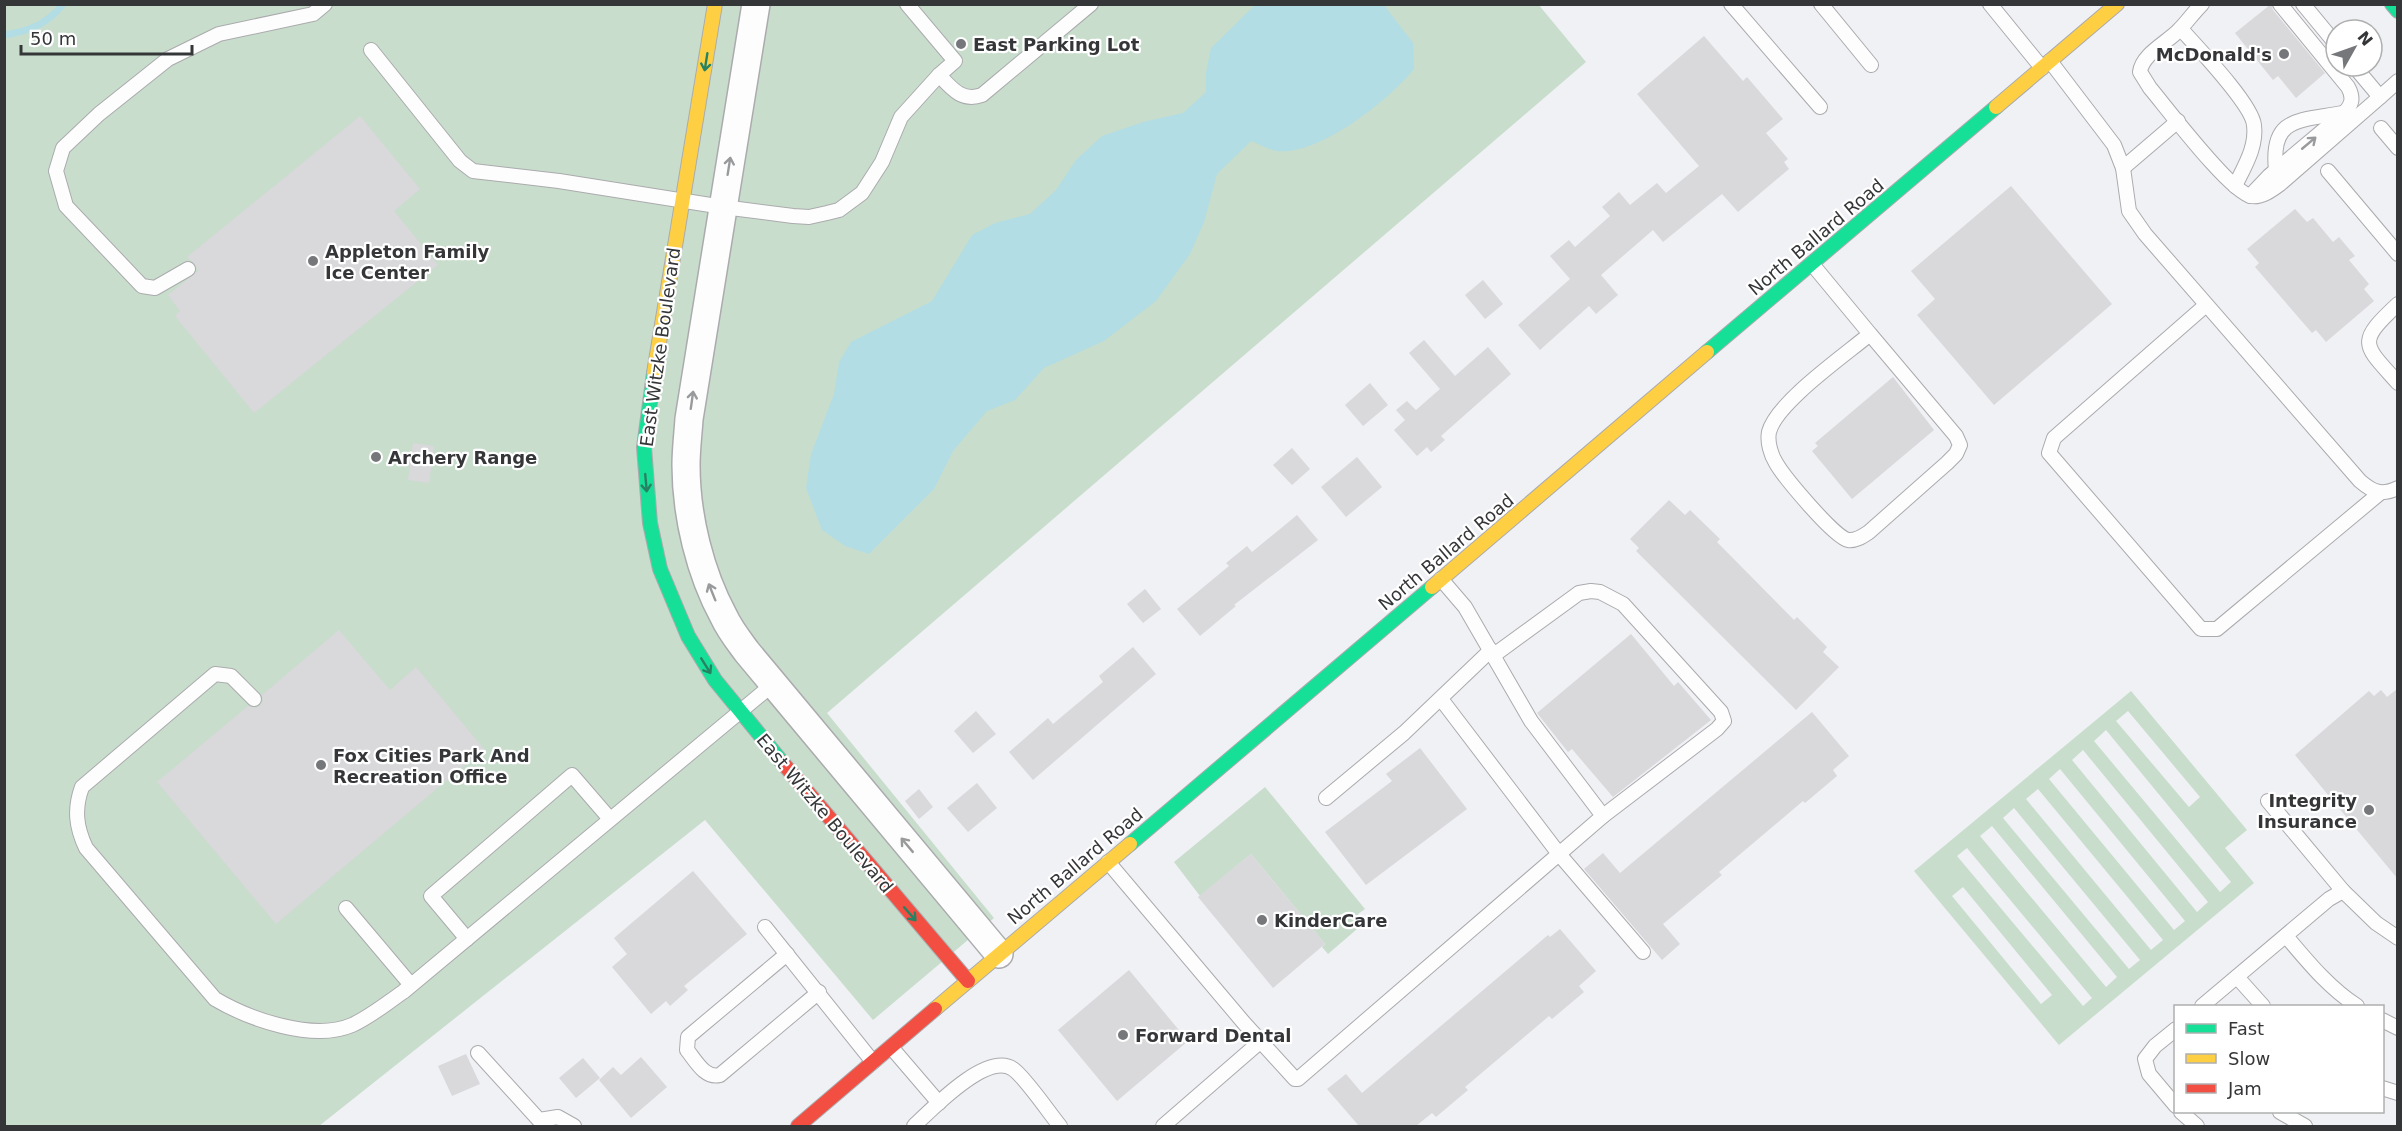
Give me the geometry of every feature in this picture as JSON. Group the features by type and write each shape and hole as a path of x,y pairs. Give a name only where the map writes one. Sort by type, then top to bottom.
{"main road":[{"name":"East Witzke Boulevard","path":"715,4 647,416 644,447 645,480 660,569 672,603 703,662 739,712 968,981"},
{"name":"North Ballard Road","path":"798,1126 2117,4"},
{"path":"2392,4 2397,11"}],"street":[{"path":"756,4 689,419 687,490 698,547 724,618 747,652 772,685 999,954"}],"lane":[{"path":"188,269 155,288 142,286 66,206 56,171 63,148 99,114 168,59 219,34 313,14 325,4"},
{"path":"371,50 460,161 473,171 808,217 839,210 852,202 870,182 901,117 955,61 907,4"},
{"path":"939,75 961,95 974,98 982,95 1091,4"},
{"path":"1731,4 1820,107"},
{"path":"1821,4 1870,65"},
{"path":"1990,4 2114,144 2123,168 2129,211 2145,234 2360,481 2373,491 2380,493 2386,494 2397,488"},
{"path":"2202,4 2188,17 2181,29 2144,61 2140,72 2150,88 2235,186 2250,196 2268,192 2280,184 2397,81"},
{"path":"2250,196 2276,170 2344,113 2350,107 2352,100 2349,87 2280,4"},
{"path":"2303,4 2324,29"},
{"path":"2181,29 2245,104 2253,119 2255,127 2252,151 2235,186"},
{"path":"2364,78 2380,97"},
{"path":"2276,170 2275,143 2287,126 2304,120 2344,113"},
{"path":"2123,168 2178,121"},
{"path":"2381,128 2397,148"},
{"path":"2328,171 2397,254"},
{"path":"1812,264 1956,436 1960,445 1956,454 1947,463 1869,532 1860,538 1848,540 1828,526 1777,464 1769,442 1769,432 1783,407 1870,334"},
{"path":"2397,304 2370,332 2368,344 2373,355 2397,383"},
{"path":"2206,305 2054,438 2049,453 2201,629 2217,629 2380,493"},
{"path":"1441,579 1465,607 1531,721 1603,816"},
{"path":"1108,862 1261,1041 1295,1079 1298,1079 1603,816 1717,729 1724,721 1722,712 1623,604 1600,592 1579,593 1492,653 1462,677 1441,699 1326,798"},
{"path":"254,699 231,676 215,674 82,787 78,800 79,832 86,848 203,988 215,999 233,1010 261,1020 296,1028 320,1030 339,1029 365,1018 411,985 772,685"},
{"path":"1441,699 1559,854 1643,952"},
{"path":"467,939 431,896 572,775 610,819"},
{"path":"2268,801 2343,891 2376,923 2397,938"},
{"path":"2203,1005 2330,899 2343,891"},
{"path":"346,908 411,985"},
{"path":"765,927 873,1062"},
{"path":"2286,936 2317,972 2343,997 2355,1005"},
{"path":"787,954 688,1037 687,1050 707,1074 714,1077 720,1075 819,992"},
{"path":"2236,977 2262,1005"},
{"path":"2174,1030 2155,1046 2145,1059 2149,1074 2174,1105"},
{"path":"1163,1126 1261,1041"},
{"path":"891,1047 939,1103"},
{"path":"478,1053 539,1120 558,1117 574,1126"},
{"path":"914,1126 982,1069 1001,1064 1013,1069 1060,1126"},
{"path":"2182,1113 2197,1126"},
{"path":"2282,1113 2305,1126"}],"green space":[{"path":"1538,4 1586,62 827,713 994,918 873,1020 705,820 319,1126 5,1126 5,5"},
{"path":"2131,691 2247,830 2225,848 2254,883 2059,1045 1914,871","holes":["2128,711 2200,797 2189,807 2116,721","2106,730 2231,882 2220,892 2094,741","2083,750 2208,902 2197,912 2072,760","2060,769 2185,921 2174,930 2049,779","2038,789 2163,940 2151,950 2026,799","2014,808 2140,960 2129,969 2003,818","1992,826 2117,977 2106,987 1980,836","1967,848 2092,998 2083,1006 1957,856","1963,887 2052,995 2041,1004 1952,896"]},
{"path":"1265,787 1365,909 1358,914 1364,923 1328,954 1322,947 1325,944 1251,854 1200,896 1174,862"}],"water":[{"path":"1255,5 1384,5 1413,43 1414,69 1403,82 1371,110 1352,124 1313,145 1294,150 1277,151 1251,141 1217,174 1204,222 1190,254 1156,301 1104,341 1044,368 1015,400 987,411 953,451 934,489 869,554 845,546 822,530 806,488 811,454 834,394 839,362 851,342 932,301 972,235 995,223 1030,214 1056,190 1076,160 1102,136 1143,122 1183,113 1206,92 1206,72 1211,48"}],"building":[{"name":"McDonald's","path":"2271,4 2273,10 2324,74 2296,98 2278,76 2273,80 2235,33"},
{"path":"1704,36 1743,81 1747,77 1783,119 1766,133 1788,159 1784,162 1789,169 1738,212 1722,194 1663,242 1653,230 1601,275 1618,295 1596,314 1589,306 1540,350 1518,325 1570,279 1550,256 1569,240 1575,247 1610,216 1602,207 1619,192 1630,205 1657,183 1666,193 1699,166 1637,94"},
{"name":"Appleton Family Ice Center","path":"360,116 420,189 394,211 438,265 254,413 175,316 180,311 168,295 198,271 195,264 187,257"},
{"path":"2011,186 2112,304 1994,405 1917,315 1935,299 1911,271"},
{"path":"2295,209 2307,222 2313,218 2333,242 2339,237 2355,256 2349,260 2369,284 2364,289 2374,301 2326,342 2316,330 2312,333 2255,267 2259,263 2247,249"},
{"path":"1483,280 1503,304 1485,319 1465,295"},
{"path":"1424,340 1455,376 1488,347 1511,374 1441,436 1445,440 1431,452 1427,447 1417,456 1394,430 1405,420 1396,410 1407,401 1416,410 1440,389 1409,353"},
{"path":"1893,377 1934,430 1852,499 1812,451 1818,446 1815,443"},
{"path":"1370,383 1388,405 1363,426 1345,405"},
{"path":"413,443 434,446 429,483 408,480"},
{"path":"1292,448 1310,469 1292,485 1273,465"},
{"path":"1357,457 1382,487 1346,517 1321,487"},
{"path":"1669,500 1685,515 1690,510 1720,539 1717,542 1794,620 1797,617 1827,647 1823,652 1839,667 1796,710 1636,551 1639,548 1630,539"},
{"path":"1297,515 1318,540 1234,605 1236,606 1200,636 1177,609 1229,566 1226,563 1247,546 1252,552"},
{"path":"1145,589 1161,609 1143,623 1127,604"},
{"name":"Fox Cities Park And Recreation Office","path":"339,630 390,690 416,667 484,749 276,924 157,782 248,706 256,708 260,706 263,701 262,695"},
{"path":"1631,634 1674,686 1678,682 1711,720 1613,797 1572,749 1568,752 1537,713"},
{"path":"1133,647 1156,674 1033,780 1009,752 1048,718 1053,724 1103,682 1099,676"},
{"name":"Integrity Insurance","path":"2397,689 2397,878 2295,755 2369,691 2374,696 2381,690 2387,697"},
{"path":"976,711 996,734 973,753 954,731"},
{"path":"1812,712 1849,756 1833,770 1837,776 1805,803 1803,801 1719,872 1722,875 1663,924 1680,944 1662,960 1584,869 1603,853 1620,873"},
{"path":"1420,748 1467,809 1366,885 1325,832 1392,781 1386,774"},
{"path":"977,783 997,808 968,832 947,808"},
{"path":"919,789 933,807 919,819 905,801"},
{"path":"1251,854 1325,944 1273,988 1198,897"},
{"path":"693,871 747,934 684,986 688,990 670,1006 666,1001 651,1014 612,967 627,954 614,938"},
{"path":"1560,929 1596,971 1579,986 1584,992 1552,1019 1549,1016 1465,1087 1468,1090 1436,1117 1432,1113 1416,1126 1359,1126 1327,1089 1346,1074 1362,1093 1548,935 1550,937"},
{"name":"Forward Dental","path":"1129,970 1188,1041 1117,1101 1058,1030"},
{"path":"466,1054 480,1084 452,1096 438,1066"},
{"path":"641,1057 667,1087 631,1118 599,1080 613,1067 621,1075"},
{"path":"583,1058 600,1078 576,1098 559,1078"}],"waterway":[{"path":"4,35 21,32 45,21 63,4"}],"traffic: fast":[{"path":"2392,4 2398,11"},
{"path":"1707,352 1996,107"},
{"path":"654,373 644,447 650,523 660,569 688,636 715,680 782,762"},
{"path":"1130,844 1432,587"}],"traffic: slow":[{"path":"654,373 715,4"},
{"path":"1996,107 2117,4"},
{"path":"1432,587 1707,352"},
{"path":"935,1009 1130,844"}],"traffic: jam":[{"path":"782,762 968,981"},
{"path":"798,1126 935,1009"}],"place":[{"name":"East Parking Lot","path":"961,44"},
{"name":"McDonald's","path":"2284,54"},
{"name":"Appleton Family Ice Center","path":"313,261"},
{"name":"Archery Range","path":"376,457"},
{"name":"Fox Cities Park And Recreation Office","path":"321,765"},
{"name":"Integrity Insurance","path":"2369,810"},
{"name":"KinderCare","path":"1262,920"},
{"name":"Forward Dental","path":"1123,1035"}]}
